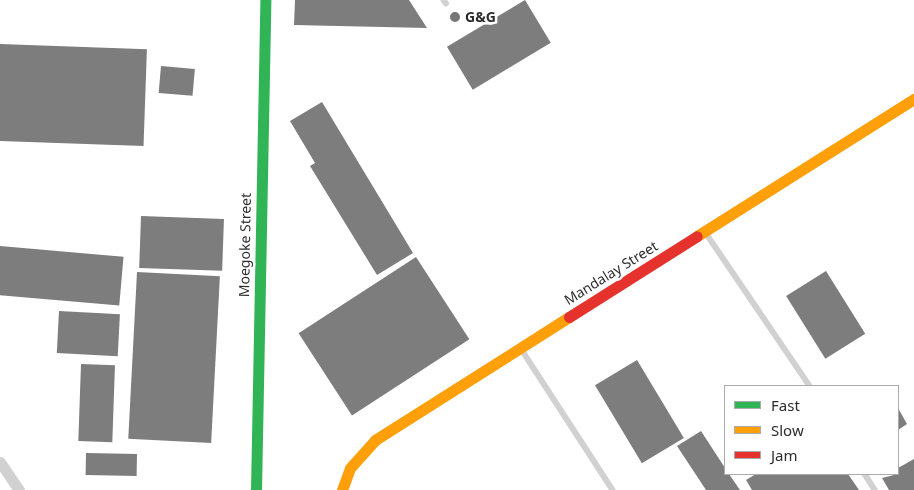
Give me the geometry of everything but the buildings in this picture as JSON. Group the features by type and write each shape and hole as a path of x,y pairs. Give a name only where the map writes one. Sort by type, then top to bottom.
{"street":[{"name":"Moegoke Street","path":"256,490 266,0"},
{"name":"Mandalay Street","path":"342,490 350,468 375,440 914,99"},
{"path":"0,462 19,490"}],"lane":[{"path":"705,231 809,385"},
{"path":"520,348 613,490"},
{"path":"866,475 875,490"}],"traffic: fast":[{"path":"256,490 265,0"}],"traffic: slow":[{"path":"697,236 914,99"},
{"path":"342,490 350,468 375,440 569,317"}],"traffic: jam":[{"path":"569,317 697,236"}],"place":[{"name":"G&G","path":"455,17"}]}
